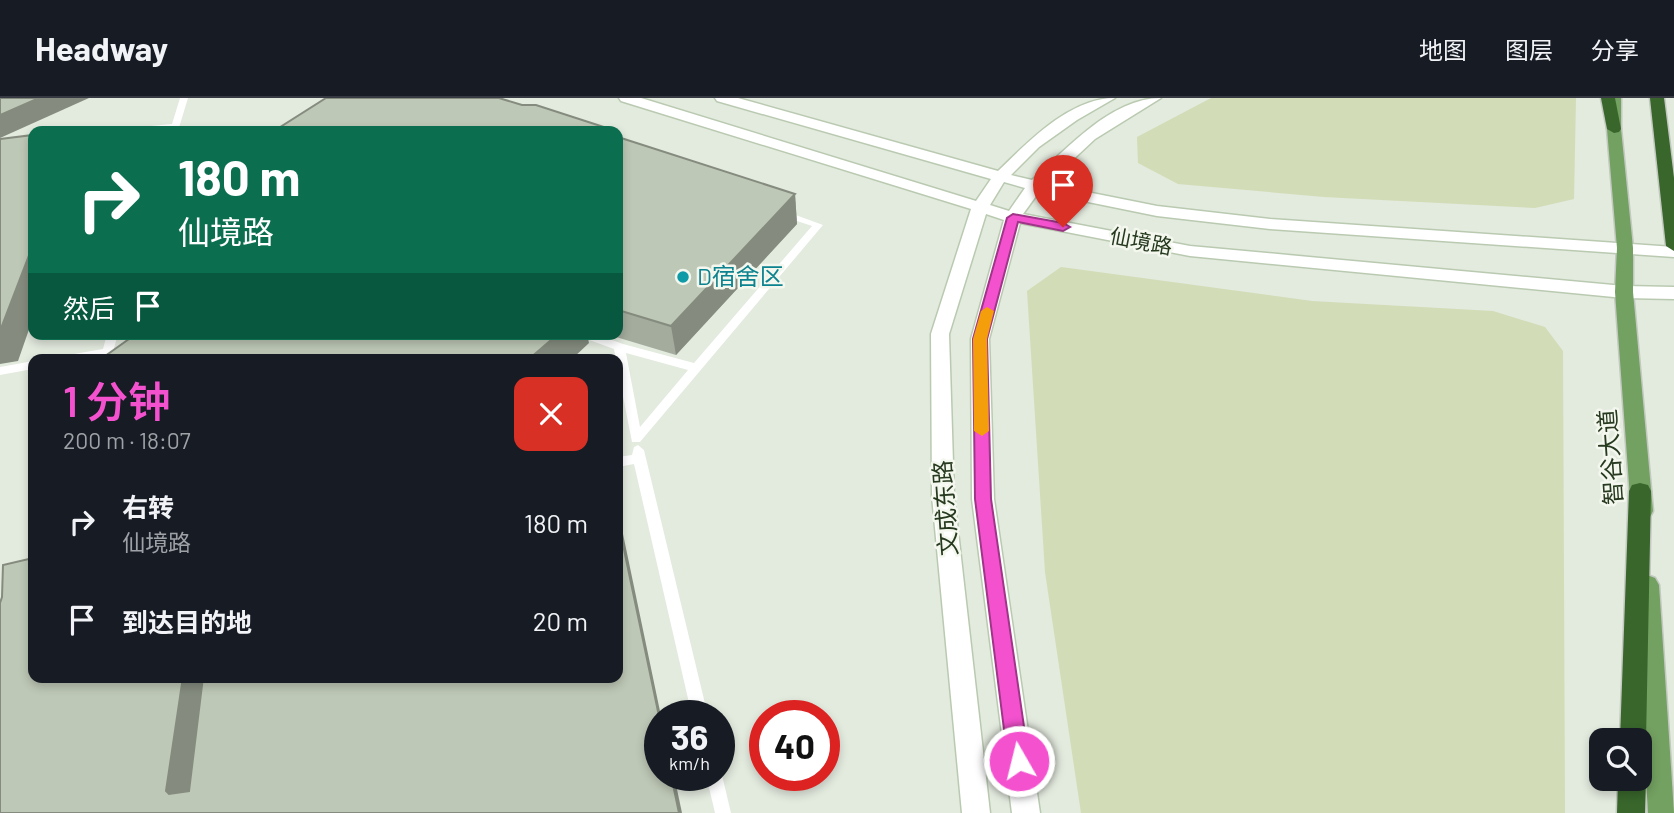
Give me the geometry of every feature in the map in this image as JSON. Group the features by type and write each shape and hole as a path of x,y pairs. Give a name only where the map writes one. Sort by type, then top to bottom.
{"highway":[{"path":"1608,98 1614,129"},
{"path":"1657,98 1674,246"},
{"path":"1633,728 1640,491"},
{"path":"1631,813 1632,791"}],"main road":[{"name":"仙境路","path":"626,98 1013,218 1190,251 1625,292 1674,293"},
{"name":"仙境路","path":"722,98 1000,177 1157,211 1490,241 1674,252"},
{"name":"文成东路","path":"976,813 943,496 940,334 979,207 1000,177 1034,144 1072,117 1108,98"},
{"name":"文成东路","path":"1026,813 982,486 980,339 1013,218 1035,186 1090,136 1127,111 1154,98"},
{"name":"智谷大道","path":"1614,98 1662,813"}],"lane":[{"path":"176,126 184,98"},
{"path":"636,439 818,225 775,210"},
{"path":"601,340 696,368"},
{"path":"619,347 620,354"},
{"path":"0,371 28,366"},
{"path":"623,369 639,458 696,700"},
{"path":"623,461 639,458"},
{"path":"718,791 723,813"}],"green space":[{"path":"1211,98 1576,98 1574,199 1535,208 1324,197 1178,184 1138,163 1137,137"},
{"path":"1061,267 1312,301 1493,311 1545,327 1563,351 1565,813 1081,813 1045,572 1027,291"}],"building":[{"path":"0,98 39,98 0,115"},
{"path":"326,98 499,98 522,105 536,105 601,126 282,126"},
{"path":"28,136 28,258 0,331 0,139"},
{"path":"623,139 795,194 671,326 623,312"},
{"path":"128,340 551,340 535,354 108,354"},
{"path":"623,545 656,700 644,700 644,791 674,791 679,813 0,813 0,603 3,565 28,559 28,683 182,683 166,791 169,794 189,791 202,683 623,683"}],"slow traffic":[{"path":"982,431 980,339 987,311"}],"place":[{"name":"D宿舍区","path":"683,277"}],"route":[{"path":"1019,761 983,499 980,339 1013,218 1063,227"}]}
